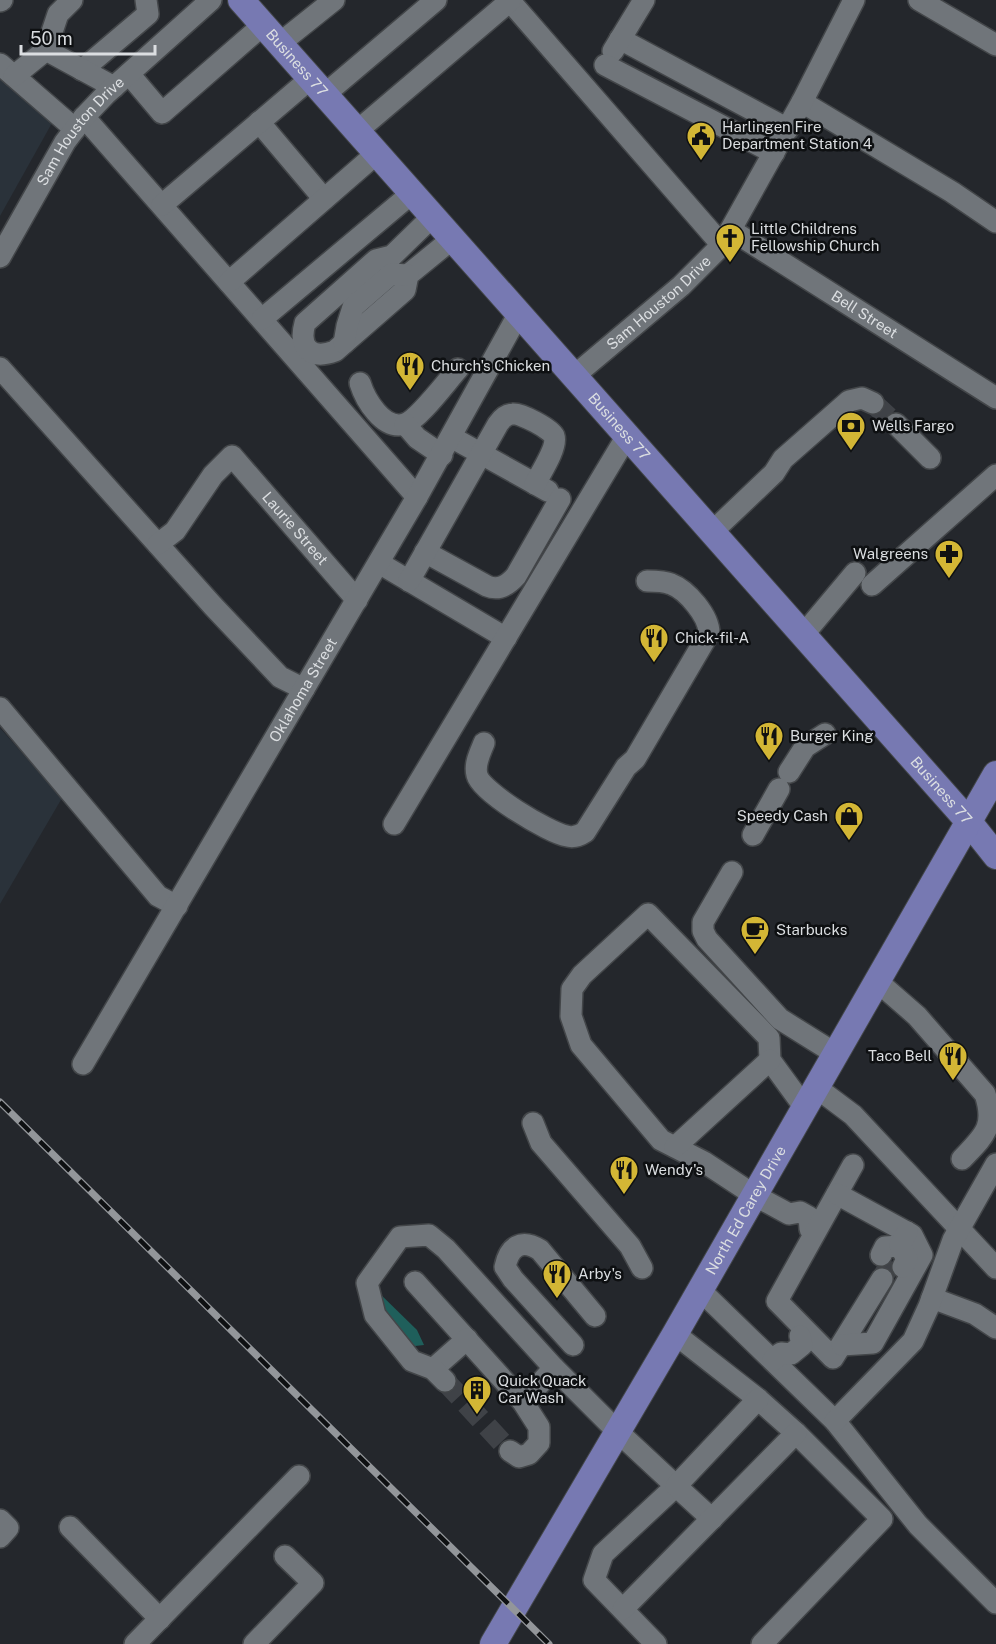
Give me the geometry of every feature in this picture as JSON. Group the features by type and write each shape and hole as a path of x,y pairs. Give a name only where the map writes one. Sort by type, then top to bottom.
{"main road":[{"name":"Business 77","path":"241,0 451,240 969,822 996,856"},
{"name":"North Ed Carey Drive","path":"493,1644 675,1334 996,774"}],"street":[{"path":"72,0 58,14 46,50 7,70 80,123 162,205 417,497"},
{"name":"Sam Houston Drive","path":"0,258 65,142 80,123 121,81 212,0"},
{"path":"46,50 82,70 121,81 162,113 271,34 334,0"},
{"path":"162,205 259,122 317,87 436,0"},
{"path":"356,132 509,0"},
{"name":"Bell Street","path":"509,0 589,92 727,237 996,398"},
{"path":"589,92 644,0"},
{"name":"Sam Houston Drive","path":"574,376 681,286 727,237 788,129 854,0"},
{"path":"919,0 996,45"},
{"path":"82,70 147,7 167,39"},
{"path":"621,39 788,129"},
{"path":"605,65 774,153"},
{"path":"802,102 952,192 996,222"},
{"path":"259,122 324,199"},
{"path":"229,282 376,154"},
{"path":"262,320 411,194"},
{"path":"432,218 392,256 376,260 305,323 302,333 303,344 312,353 323,355 335,351 405,290 408,274 451,240"},
{"path":"392,256 408,274"},
{"name":"Oklahoma Street","path":"84,1064 447,446 518,315"},
{"path":"0,368 280,677 304,689"},
{"path":"360,383 368,401 381,418 394,424 405,424 423,408 458,369"},
{"path":"712,532 774,473 783,459 849,401 862,398 873,403"},
{"path":"409,580 504,416 521,415 550,430 554,436 555,445 535,484"},
{"path":"405,424 417,438 482,454 583,510"},
{"path":"896,424 930,458"},
{"path":"394,824 627,436"},
{"name":"Laurie Street","path":"158,544 175,531 213,475 232,456 357,600"},
{"path":"803,635 863,579 996,475"},
{"path":"426,552 494,589 506,586 516,576 560,499"},
{"path":"379,563 506,638"},
{"path":"484,743 477,761 476,773 480,782 491,793 517,811 563,836 571,837 585,832 626,767 635,759 709,633 706,618 686,594 673,584 647,581"},
{"path":"0,708 158,896 177,906"},
{"path":"753,834 805,747 825,734"},
{"path":"732,872 704,922 707,939 780,1019 836,1054"},
{"path":"813,1231 801,1231 792,1225 789,1214 754,1195 704,1162 661,1140 581,1045 571,1016 573,989 582,975 648,914 769,1038 770,1060 811,1098 853,1115 958,1230 996,1268"},
{"path":"878,982 917,1016 985,1094 990,1110 990,1122 984,1136 962,1159"},
{"path":"675,1147 770,1060"},
{"path":"533,1123 541,1143 630,1246 642,1268"},
{"path":"835,1421 913,1341 932,1298 953,1240 996,1164"},
{"path":"843,1343 873,1343 922,1255 912,1235 891,1262 833,1358 803,1333 777,1301 813,1231 853,1165"},
{"path":"837,1194 891,1262"},
{"path":"467,1340 439,1375 412,1361 375,1315 367,1283 400,1237 429,1235 446,1249 554,1368 618,1432 712,1519"},
{"path":"573,1345 513,1279 505,1267 513,1249 521,1245 533,1245 540,1250 595,1316"},
{"path":"415,1282 523,1402 539,1427 539,1443 529,1454 519,1457 510,1451"},
{"path":"700,1290 777,1357 873,1466 918,1525 996,1603"},
{"path":"932,1298 975,1314 996,1328"},
{"path":"777,1357 780,1341 790,1332 803,1333"},
{"path":"675,1334 758,1399 882,1519 762,1644"},
{"path":"523,1402 554,1368"},
{"path":"656,1644 594,1580 603,1554 676,1486 758,1399"},
{"path":"623,1609 796,1434"},
{"path":"135,1644 298,1476"},
{"path":"0,1520 8,1527 0,1537"},
{"path":"70,1527 160,1619"},
{"path":"254,1644 314,1583 285,1556"}],"shaded area":[{"path":"0,76 52,123 0,216"},
{"path":"0,728 62,798 0,904"},
{"path":"375,1289 417,1330 424,1345 415,1346 372,1306"}],"tunnel":[{"path":"873,403 896,424"},
{"path":"882,1279 891,1261"},
{"path":"445,1381 510,1451"}],"railway":[{"path":"0,1102 549,1644"}],"place":[{"name":"Harlingen Fire Department Station 4","path":"701,162"},
{"name":"Little Childrens Fellowship Church","path":"730,264"},
{"name":"Church's Chicken","path":"410,392"},
{"name":"Wells Fargo","path":"851,452"},
{"name":"Walgreens","path":"949,580"},
{"name":"Chick-fil-A","path":"654,664"},
{"name":"Burger King","path":"769,762"},
{"name":"Speedy Cash","path":"849,842"},
{"name":"Starbucks","path":"755,956"},
{"name":"Taco Bell","path":"953,1082"},
{"name":"Wendy's","path":"624,1196"},
{"name":"Arby's","path":"557,1300"},
{"name":"Quick Quack Car Wash","path":"477,1416"}]}
